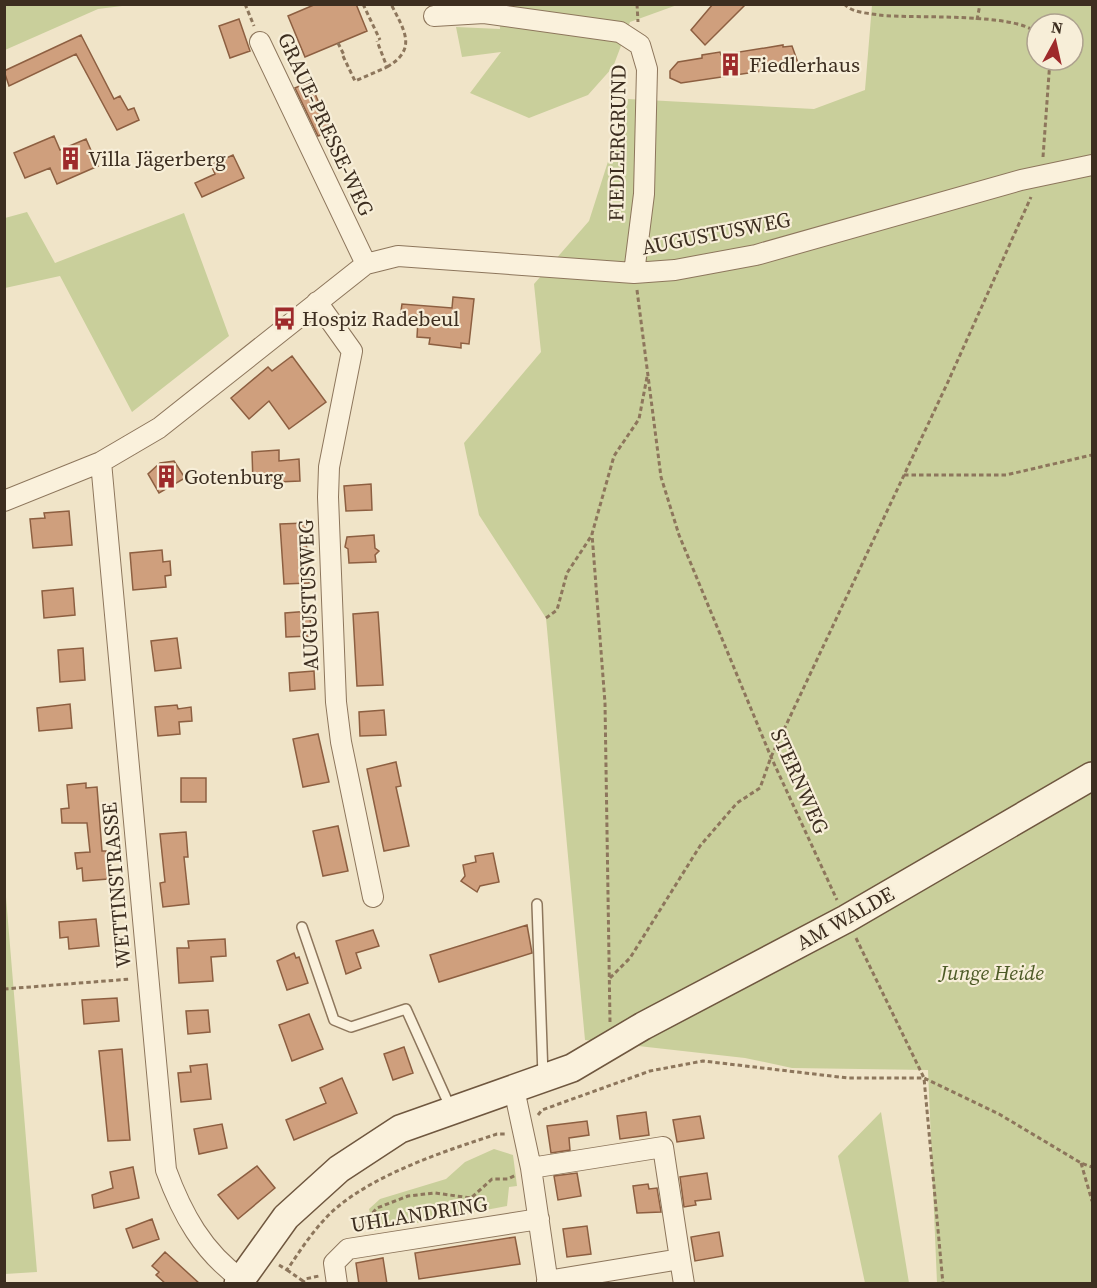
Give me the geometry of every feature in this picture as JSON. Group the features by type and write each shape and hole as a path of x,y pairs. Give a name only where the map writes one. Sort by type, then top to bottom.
{"street":[{"name":"FIEDLERGRUND","path":"434,16 484,14 620,32 640,45 647,69 644,194 634,273"},
{"name":"GRAUE-PRESSE-WEG","path":"260,42 282,80 366,264"},
{"name":"AUGUSTUSWEG","path":"4,501 101,462 159,428 366,264 398,256 634,273 675,270 756,255 1040,175 1092,165"},
{"name":"AUGUSTUSWEG","path":"317,302 352,351 329,467 328,497 336,702 341,742 374,897"},
{"name":"WETTINSTRASSE","path":"101,462 166,1170 187,1221 220,1264 240,1281"},
{"name":"AM WALDE","path":"240,1281 286,1217 339,1170 400,1129 572,1068 846,919 1092,776"},
{"path":"514,1089 531,1168 547,1282 645,1274 680,1259"},
{"path":"531,1168 663,1147 684,1284"},
{"name":"UHLANDRING","path":"329,1279 334,1263 348,1249 538,1219"}],"lane":[{"path":"537,904 543,1079"},
{"path":"302,927 333,1020 351,1027 406,1008 452,1111"}],"path":[{"name":"GRAUE-PRESSE-WEG","path":"245,4 260,42"},
{"path":"363,4 387,67"},
{"path":"338,43 355,81 399,60 406,47 403,28 392,4"},
{"path":"844,4 857,12 907,18 1002,20 1025,29"},
{"path":"977,20 980,4"},
{"path":"610,978 630,958 700,846 737,803 760,788 771,757 904,475 1040,175 1049,72"},
{"name":"STERNWEG","path":"634,273 661,477 679,535 771,757 846,919 924,1078"},
{"path":"546,618 557,610 567,573 592,534 614,456 639,419 647,373"},
{"path":"904,475 1006,475 1092,455"},
{"path":"592,534 605,703 610,978 603,1050"},
{"path":"4,989 148,978"},
{"path":"287,1270 307,1241 336,1209 389,1175 443,1151 497,1134 525,1135 542,1110 650,1071 703,1060 747,1064 783,1072 848,1078 924,1078 999,1114 1081,1163 1092,1167"},
{"path":"924,1078 943,1284"},
{"path":"1081,1163 1092,1201"},
{"path":"348,1249 350,1238 377,1208 391,1201 408,1196 435,1193 471,1198 492,1179 508,1179 531,1168"},
{"path":"278,1264 303,1282 329,1279"}],"green space":[{"path":"5,4 130,5 98,9 5,50"},
{"path":"499,5 677,5 630,22 613,67 588,95 529,118 470,93 501,52 462,57 456,27 500,29"},
{"name":"Junge Heide","path":"872,5 1092,5 1092,1283 937,1283 928,1070 792,1068 745,1058 585,1040 546,618 479,515 464,443 541,352 534,284 589,221 628,99 814,109 865,90"},
{"path":"27,212 55,263 184,213 229,336 132,412 60,276 5,288 5,218"},
{"path":"4,873 37,1272 5,1274 4,1274"},
{"path":"881,1112 909,1283 865,1283 838,1156"},
{"path":"494,1149 513,1155 517,1186 509,1187 507,1206 374,1231 369,1209 380,1199 446,1179 465,1162"}],"building":[{"path":"316,4 356,4 367,31 305,57 288,16"},
{"path":"713,4 746,4 705,45 691,30"},
{"path":"239,19 250,51 230,58 219,26"},
{"path":"81,35 114,99 120,96 128,110 134,108 139,120 117,130 76,54 9,86 4,71"},
{"name":"Fiedlerhaus","path":"783,45 783,47 792,46 798,63 790,67 681,83 670,78 670,71 678,62 720,52 721,55"},
{"path":"310,82 331,131 318,136 295,88"},
{"name":"Villa Jägerberg","path":"54,136 60,150 86,139 98,166 57,184 50,168 25,178 14,153"},
{"path":"233,155 244,178 202,197 195,183 215,174 211,165"},
{"path":"453,297 474,299 469,344 461,343 461,348 429,344 430,338 417,337 418,320 400,318 402,304 452,308"},
{"path":"292,356 326,402 289,429 269,401 249,419 231,398 268,367 272,371"},
{"path":"279,450 279,461 299,459 300,481 253,483 252,452"},
{"name":"Gotenburg","path":"174,461 185,478 159,493 148,474 160,463"},
{"path":"371,484 372,510 346,511 344,486"},
{"path":"69,511 72,545 33,548 30,519 45,518 44,513"},
{"path":"305,523 309,583 284,584 280,524"},
{"path":"374,535 375,548 379,551 375,555 376,562 349,563 348,549 345,547 347,537"},
{"path":"162,550 163,562 170,561 171,575 165,576 166,587 133,590 130,553"},
{"path":"73,588 75,615 44,618 42,591"},
{"path":"310,611 311,636 286,637 285,613"},
{"path":"378,612 383,685 357,686 353,614"},
{"path":"177,638 181,668 155,671 151,641"},
{"path":"83,648 85,680 60,682 58,650"},
{"path":"314,671 315,689 290,691 289,673"},
{"path":"70,704 72,728 39,731 37,708"},
{"path":"177,705 178,709 191,707 192,721 179,722 180,734 158,736 155,707"},
{"path":"384,710 386,735 360,736 359,712"},
{"path":"318,734 329,782 303,787 293,739"},
{"path":"396,762 401,786 396,787 409,846 384,851 367,769"},
{"path":"181,778 206,778 206,802 181,802"},
{"path":"86,783 86,788 97,787 102,851 106,851 108,879 83,881 82,868 77,869 75,853 90,852 87,823 62,823 61,809 69,808 67,785"},
{"path":"338,826 348,871 323,876 313,831"},
{"path":"186,832 188,857 184,857 189,904 163,907 160,883 165,882 160,834"},
{"path":"493,853 499,882 480,886 477,892 461,881 465,876 463,865 476,862 475,856"},
{"path":"96,919 99,946 69,949 68,937 60,938 59,922"},
{"path":"527,925 532,953 439,982 430,955"},
{"path":"373,930 379,946 356,953 361,968 346,974 336,941"},
{"path":"225,939 226,956 211,957 213,981 179,983 177,948 189,948 188,941"},
{"path":"294,953 296,958 299,957 308,983 287,990 277,961"},
{"path":"117,998 119,1021 84,1024 82,1000"},
{"path":"208,1010 210,1032 188,1034 186,1011"},
{"path":"309,1014 323,1049 292,1061 279,1025"},
{"path":"404,1047 413,1073 393,1080 384,1054"},
{"path":"122,1049 130,1140 108,1141 99,1051"},
{"path":"207,1064 211,1099 181,1102 178,1073 191,1072 190,1066"},
{"path":"342,1078 357,1113 294,1140 286,1120 326,1103 320,1088"},
{"path":"646,1112 649,1135 620,1139 617,1116"},
{"path":"700,1116 704,1138 677,1142 673,1120"},
{"path":"587,1121 589,1135 569,1138 570,1150 551,1153 547,1126"},
{"path":"222,1124 227,1148 199,1154 194,1129"},
{"path":"257,1166 275,1188 238,1219 218,1195"},
{"path":"133,1167 139,1198 94,1208 92,1195 113,1188 110,1172"},
{"path":"577,1173 581,1196 558,1200 554,1176"},
{"path":"707,1173 711,1199 695,1201 696,1205 684,1207 680,1177"},
{"path":"648,1184 649,1189 657,1188 661,1212 637,1213 633,1186"},
{"path":"152,1219 159,1239 133,1248 126,1229"},
{"path":"587,1226 591,1254 567,1257 563,1229"},
{"path":"719,1232 723,1256 695,1261 691,1237"},
{"path":"515,1237 520,1264 419,1279 415,1253"},
{"path":"165,1252 200,1284 166,1284 156,1275 159,1272 152,1266"},
{"path":"383,1258 387,1284 359,1284 356,1263"}],"place":[{"name":"Fiedlerhaus","path":"731,64"},
{"name":"Villa Jägerberg","path":"70,158"},
{"name":"Hospiz Radebeul","path":"284,318"},
{"name":"Gotenburg","path":"166,476"}]}
